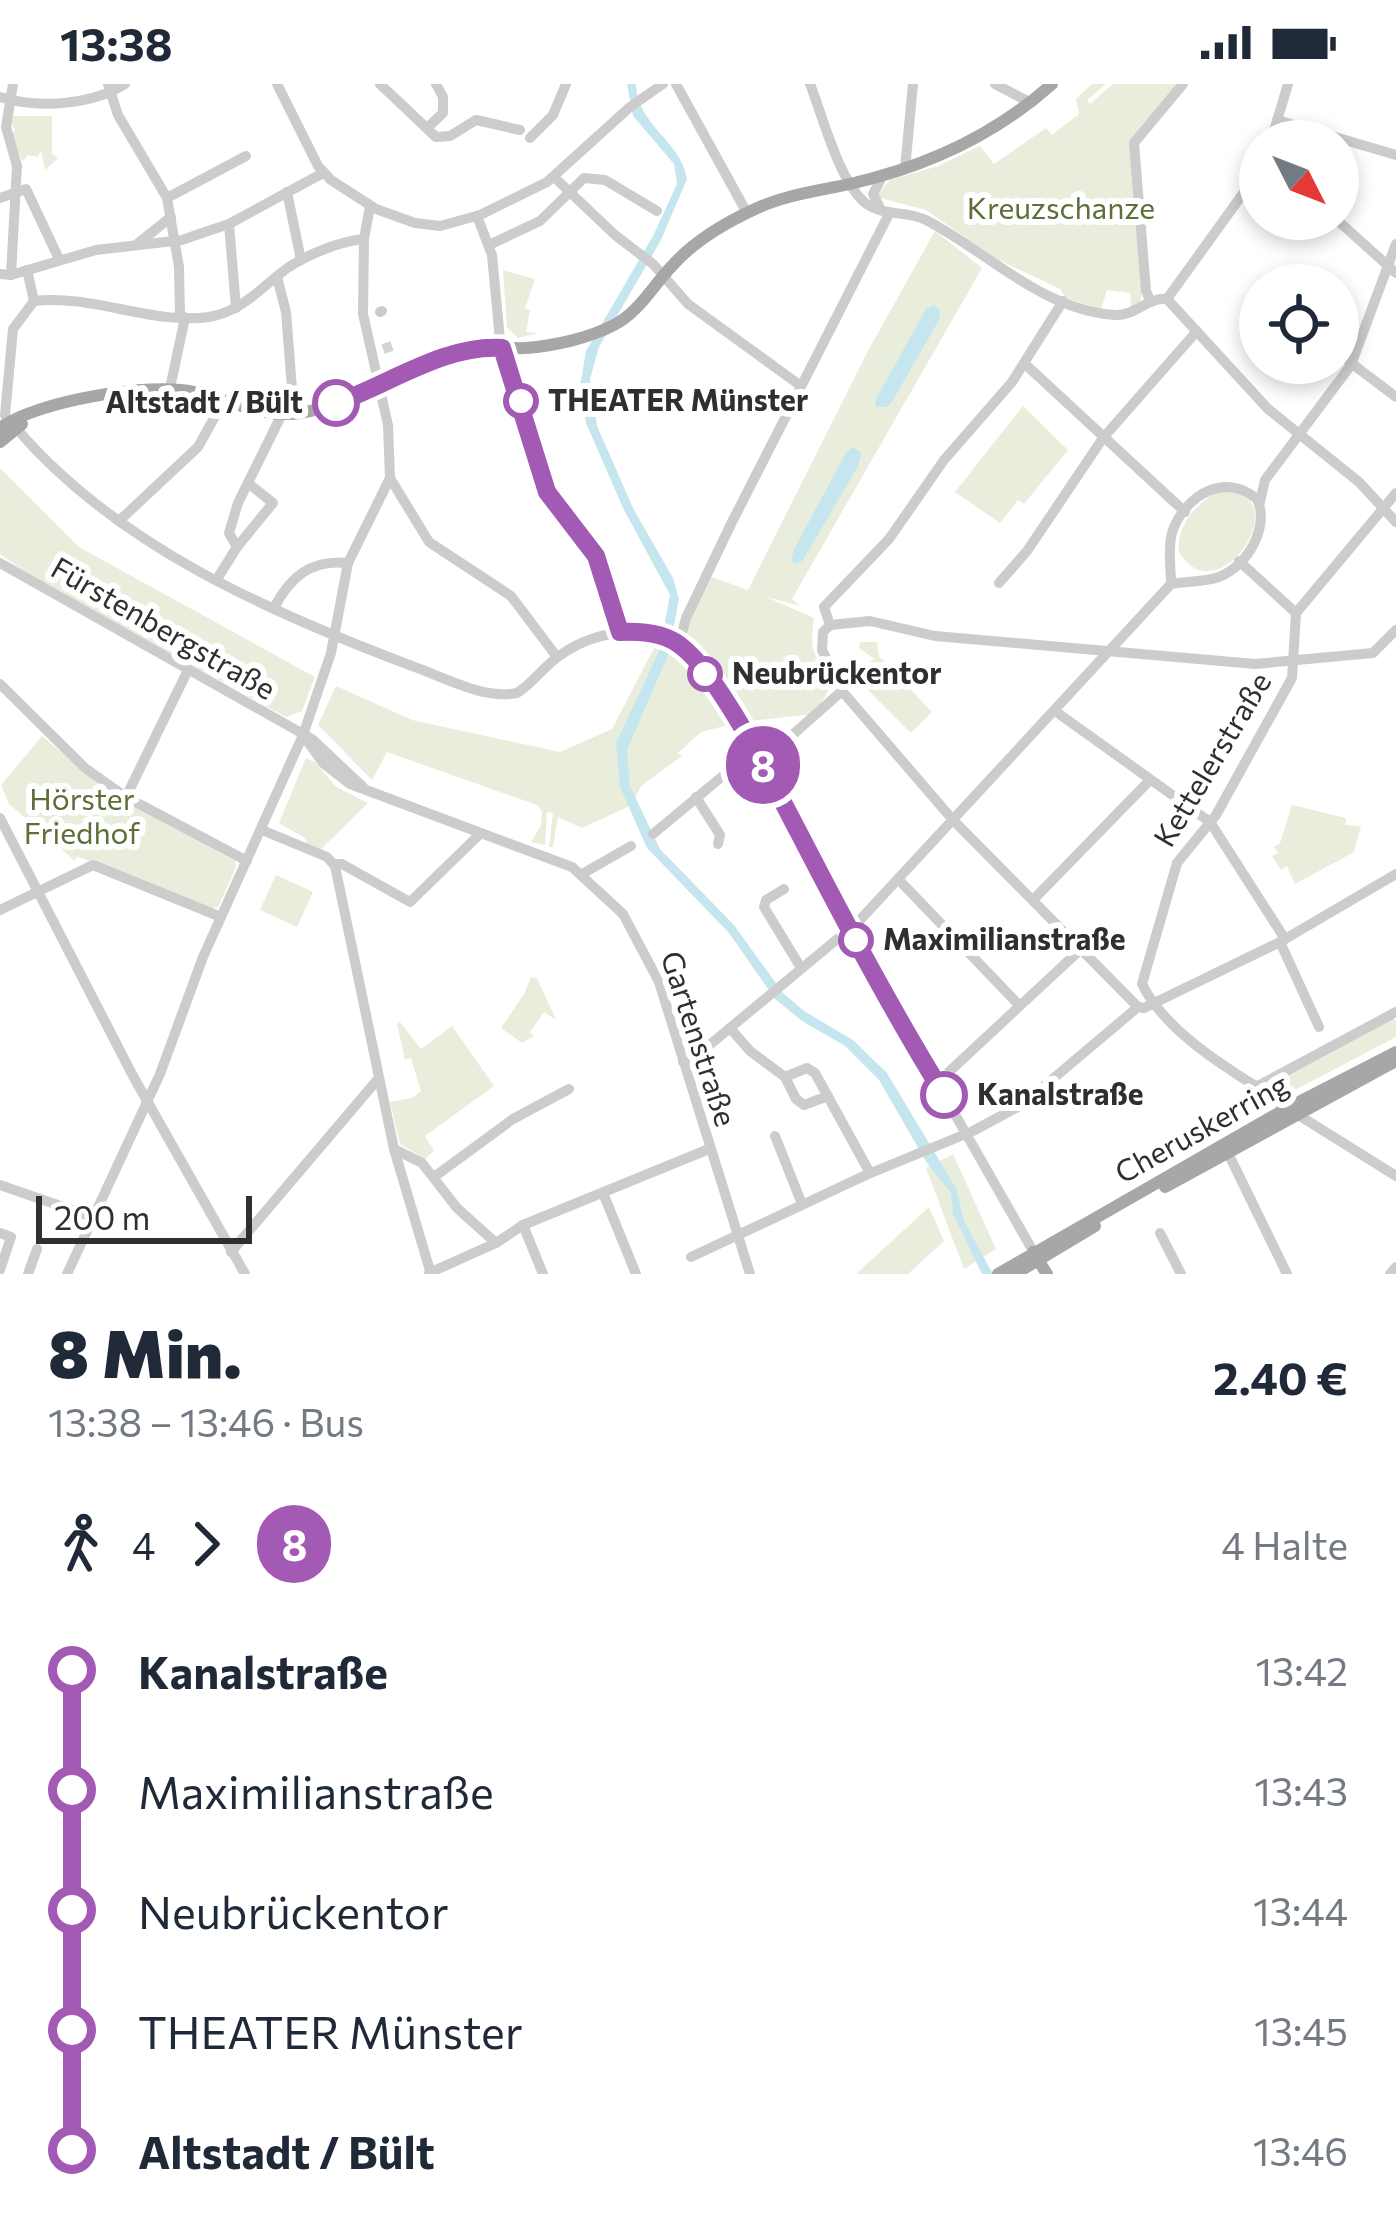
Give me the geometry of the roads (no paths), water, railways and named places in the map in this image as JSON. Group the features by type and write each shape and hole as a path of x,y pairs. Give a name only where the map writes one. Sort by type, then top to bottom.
{"main road":[{"path":"0,442 6,421 83,399 170,388 288,414 471,350 501,344 540,346 607,328 634,310 694,247 747,213 793,196 905,169 968,143 1052,84"},
{"name":"Cheruskerring","path":"1035,1255 1228,1153 1396,1052"},
{"name":"Cheruskerring","path":"1035,1255 1252,1128 1396,1061"},
{"path":"1006,1273 1035,1255 1047,1274"}],"street":[{"path":"14,84 6,99 6,127 17,166 6,272 176,241 229,224 323,173"},
{"path":"6,99 56,102 125,84"},
{"path":"277,84 323,173 370,206 422,224 448,225 477,216 554,177 633,104 663,84"},
{"path":"380,84 434,136 451,136 476,120 525,134 553,115 566,84"},
{"path":"428,128 443,113 443,97 436,84"},
{"path":"676,84 747,213"},
{"path":"810,84 850,184 864,201 886,212 920,217 1004,273 1063,301 1119,315 1166,299 1239,199"},
{"path":"905,169 913,84"},
{"path":"995,84 1031,103"},
{"path":"1151,302 1146,291 1133,143 1183,84"},
{"path":"1277,120 1288,84"},
{"path":"108,89 167,198 179,267 180,314 185,318"},
{"path":"1359,144 1396,155"},
{"path":"167,198 246,156"},
{"path":"884,175 873,194 886,212"},
{"path":"554,177 663,275 688,304 801,386"},
{"path":"489,245 532,227 584,178 604,180 657,212"},
{"path":"0,198 26,189 59,259"},
{"path":"287,193 301,260"},
{"path":"88,1274 70,1269 152,1085 189,983 320,695 348,563 390,478 390,444 364,239 370,206"},
{"path":"672,640 886,212"},
{"path":"477,216 495,267 501,344 547,492 596,556 620,632"},
{"path":"136,245 171,217"},
{"path":"229,224 236,308"},
{"path":"34,301 86,300 185,318 208,317 236,308 301,260 364,239"},
{"path":"1359,240 1392,270"},
{"path":"1359,346 1392,270 1396,244"},
{"path":"27,270 34,301 13,329 6,421 78,491 119,521 218,579 334,638 478,690 507,695 526,688 557,657 620,632 672,640 700,667 758,756 1035,1255"},
{"path":"237,547 229,527 248,482 288,414 286,312 277,277"},
{"path":"1166,299 1258,398 1396,522"},
{"path":"830,625 824,607 889,539 944,460 1024,364 1063,301"},
{"path":"170,388 185,318"},
{"path":"999,584 1027,551 1102,438 1197,331"},
{"path":"0,340 11,350"},
{"path":"1024,364 1185,512"},
{"path":"1359,371 1396,397"},
{"path":"683,1062 850,928 1172,584 1214,579 1239,561 1262,527 1262,485 1338,384"},
{"path":"119,521 198,447 224,400"},
{"path":"390,478 429,542 508,592 557,657"},
{"path":"218,579 273,503 248,482"},
{"path":"1172,584 1173,529 1204,492 1238,486 1260,502"},
{"path":"1294,662 1296,614 1396,494"},
{"path":"1171,555 1196,579"},
{"path":"1239,561 1296,614"},
{"path":"274,608 282,591 306,570 323,562 348,563"},
{"name":"Fürstenbergstraße","path":"0,563 303,735"},
{"path":"1138,1007 953,820 842,691 822,650 823,632 830,625 870,622 935,636 1255,664 1348,658 1380,648 1396,630"},
{"name":"Kettelerstraße","path":"1153,1004 1142,984 1178,863 1210,822 1292,678 1294,662"},
{"path":"126,797 187,671"},
{"path":"0,684 85,768 126,797 247,861"},
{"path":"652,834 842,691"},
{"path":"1055,711 1210,822 1282,940 1319,1027"},
{"name":"Gartenstraße","path":"303,735 318,743 365,789 554,859 582,874 622,914 648,956 750,1274"},
{"path":"1034,900 1150,780"},
{"path":"696,797 720,835 718,844"},
{"path":"0,818 146,1099 245,1274"},
{"path":"262,830 342,864 410,902 481,832"},
{"path":"582,874 631,846"},
{"path":"330,861 394,1149 429,1273 496,1243 523,1225 709,1149"},
{"path":"0,910 93,865 221,917"},
{"path":"899,880 1019,1006"},
{"path":"691,1257 1023,1104 1138,1007 1153,1004 1394,880"},
{"path":"784,890 766,900 764,907 800,968"},
{"path":"937,1083 1081,949"},
{"path":"1153,1004 1258,1090 1396,1176"},
{"name":"Cheruskerring","path":"1258,1090 1396,1012"},
{"path":"730,1028 756,1056 785,1077 804,1105 828,1096"},
{"path":"785,1077 810,1069 870,1173"},
{"path":"231,1252 379,1079"},
{"path":"434,1178 513,1119 569,1089"},
{"path":"1252,1128 1263,1112 1258,1090"},
{"path":"775,1136 802,1204"},
{"path":"394,1149 412,1155 457,1208 496,1243"},
{"path":"1228,1153 1286,1274"},
{"path":"0,1185 92,1217"},
{"path":"603,1193 636,1274"},
{"path":"523,1225 543,1274"},
{"path":"0,1233 11,1237 0,1270"},
{"path":"1160,1233 1180,1274"},
{"path":"28,1274 37,1250"},
{"path":"1390,1274 1396,1267"}],"water":[{"path":"627,84 636,84 644,111 677,154 687,179 661,240 599,347 590,379 597,426 679,599 669,653 627,750 630,786 660,849 734,925 783,993 853,1040 887,1073 956,1188 964,1221 993,1274 982,1274 953,1214 951,1193 927,1163 879,1080 845,1046 775,999 729,933 647,848 620,787 616,743 660,649 670,595 623,508 586,423 580,386 586,351 653,236 677,184 674,164 633,116"},
{"path":"934,305 940,311 939,320 893,400 887,407 876,407 875,401 926,309"},
{"path":"853,447 861,453 858,466 803,560 791,561 846,453"}],"tunnel":[{"path":"383,349 392,346"}],"place":[{"name":"THEATER Münster","path":"521,401"},
{"name":"Altstadt / Bült","path":"336,403"},
{"name":"Neubrückentor","path":"705,674"},
{"name":"Maximilianstraße","path":"856,940"},
{"name":"Kanalstraße","path":"944,1095"}],"park label":[{"name":"Kreuzschanze","path":"1061,209"},
{"name":"Hörster Friedhof","path":"82,817"}]}
